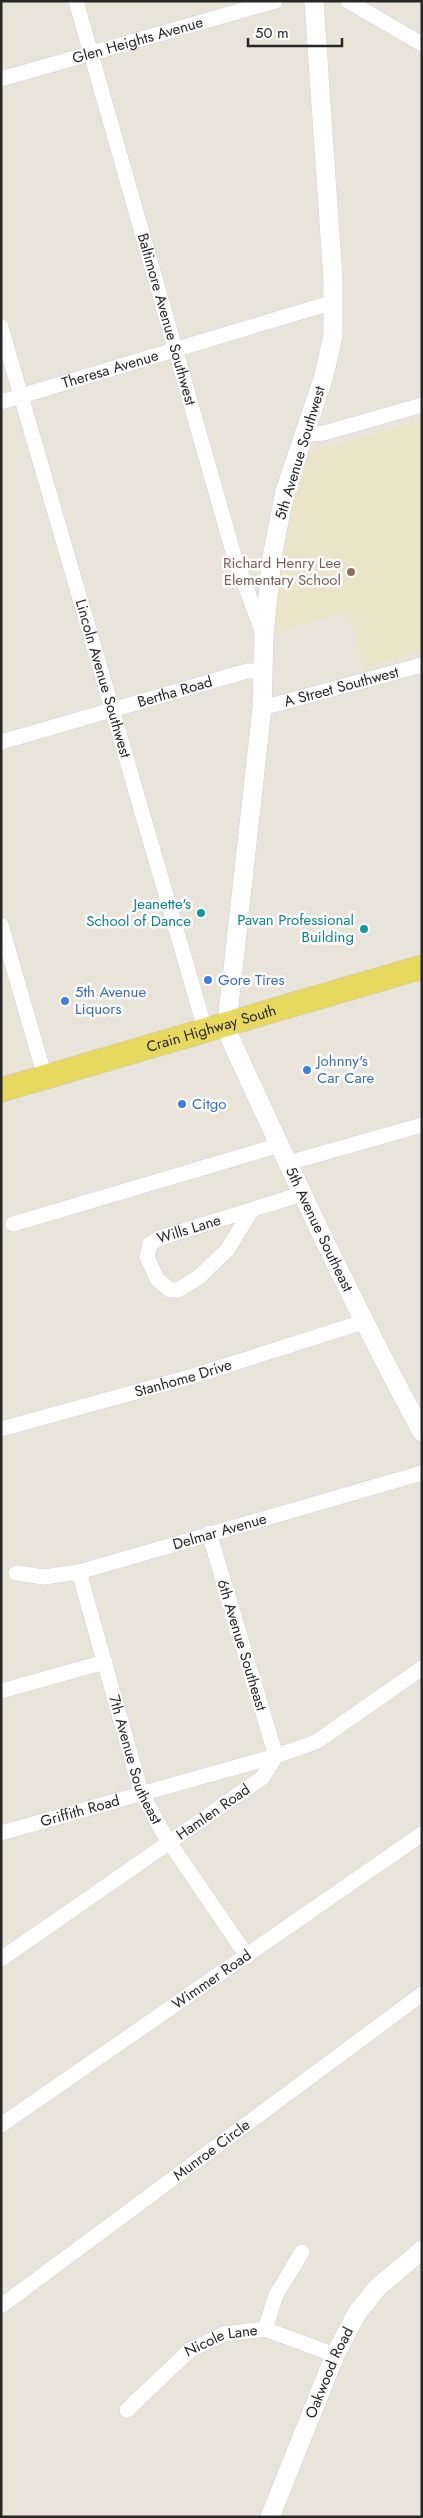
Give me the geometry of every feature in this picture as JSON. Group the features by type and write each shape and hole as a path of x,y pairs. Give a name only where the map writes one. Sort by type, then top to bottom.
{"main road":[{"name":"Crain Highway South","path":"1,1090 422,967"}],"street":[{"name":"Baltimore Avenue Southwest","path":"76,1 233,552 264,635"},
{"name":"Glen Heights Avenue","path":"1,79 275,1"},
{"name":"5th Avenue Southwest","path":"216,1026 262,708 262,671 268,580 278,522 303,435 328,362 333,335 334,302 314,1"},
{"path":"348,1 422,44"},
{"name":"Theresa Avenue","path":"1,402 334,302"},
{"name":"Lincoln Avenue Southwest","path":"1,327 111,710 216,1026"},
{"path":"303,435 324,433 422,405"},
{"name":"A Street Southwest","path":"262,708 422,665"},
{"name":"Bertha Road","path":"1,742 247,671 262,671"},
{"path":"1,925 45,1077"},
{"name":"5th Avenue Southeast","path":"216,1026 230,1038 363,1322 422,1432"},
{"path":"288,1163 422,1126"},
{"path":"13,1224 280,1145"},
{"name":"Wills Lane","path":"252,1210 227,1250 199,1277 178,1290 170,1290 157,1278 147,1257 150,1244 160,1238 302,1194"},
{"name":"Stanhome Drive","path":"1,1429 190,1377 363,1322"},
{"name":"Delmar Avenue","path":"16,1573 44,1577 79,1572 422,1473"},
{"name":"6th Avenue Southeast","path":"209,1533 276,1756"},
{"name":"7th Avenue Southeast","path":"79,1572 141,1792 170,1842 247,1956"},
{"path":"1,1691 105,1662"},
{"path":"276,1756 316,1742 422,1668"},
{"name":"Griffith Road","path":"1,1832 276,1756"},
{"name":"Hamlen Road","path":"1,1960 262,1778 276,1756"},
{"name":"Wimmer Road","path":"1,2125 422,1834"},
{"name":"Munroe Circle","path":"1,2306 422,1994"},
{"name":"Oakwood Road","path":"270,2517 334,2355 357,2313 378,2287 422,2250"},
{"path":"265,2329 276,2295 302,2252"},
{"name":"Nicole Lane","path":"127,2410 190,2350 224,2334 265,2329 334,2355"}],"shaded area":[{"name":"Richard Henry Lee Elementary School","path":"422,421 422,651 365,668 348,612 275,633 284,532 307,453"}],"place":[{"name":"Richard Henry Lee Elementary School","path":"351,572"},
{"name":"Jeanette's School of Dance","path":"201,913"},
{"name":"Pavan Professional Building","path":"364,929"},
{"name":"Gore Tires","path":"208,980"},
{"name":"5th Avenue Liquors","path":"65,1001"},
{"name":"Johnny's Car Care","path":"307,1070"},
{"name":"Citgo","path":"182,1104"}]}
